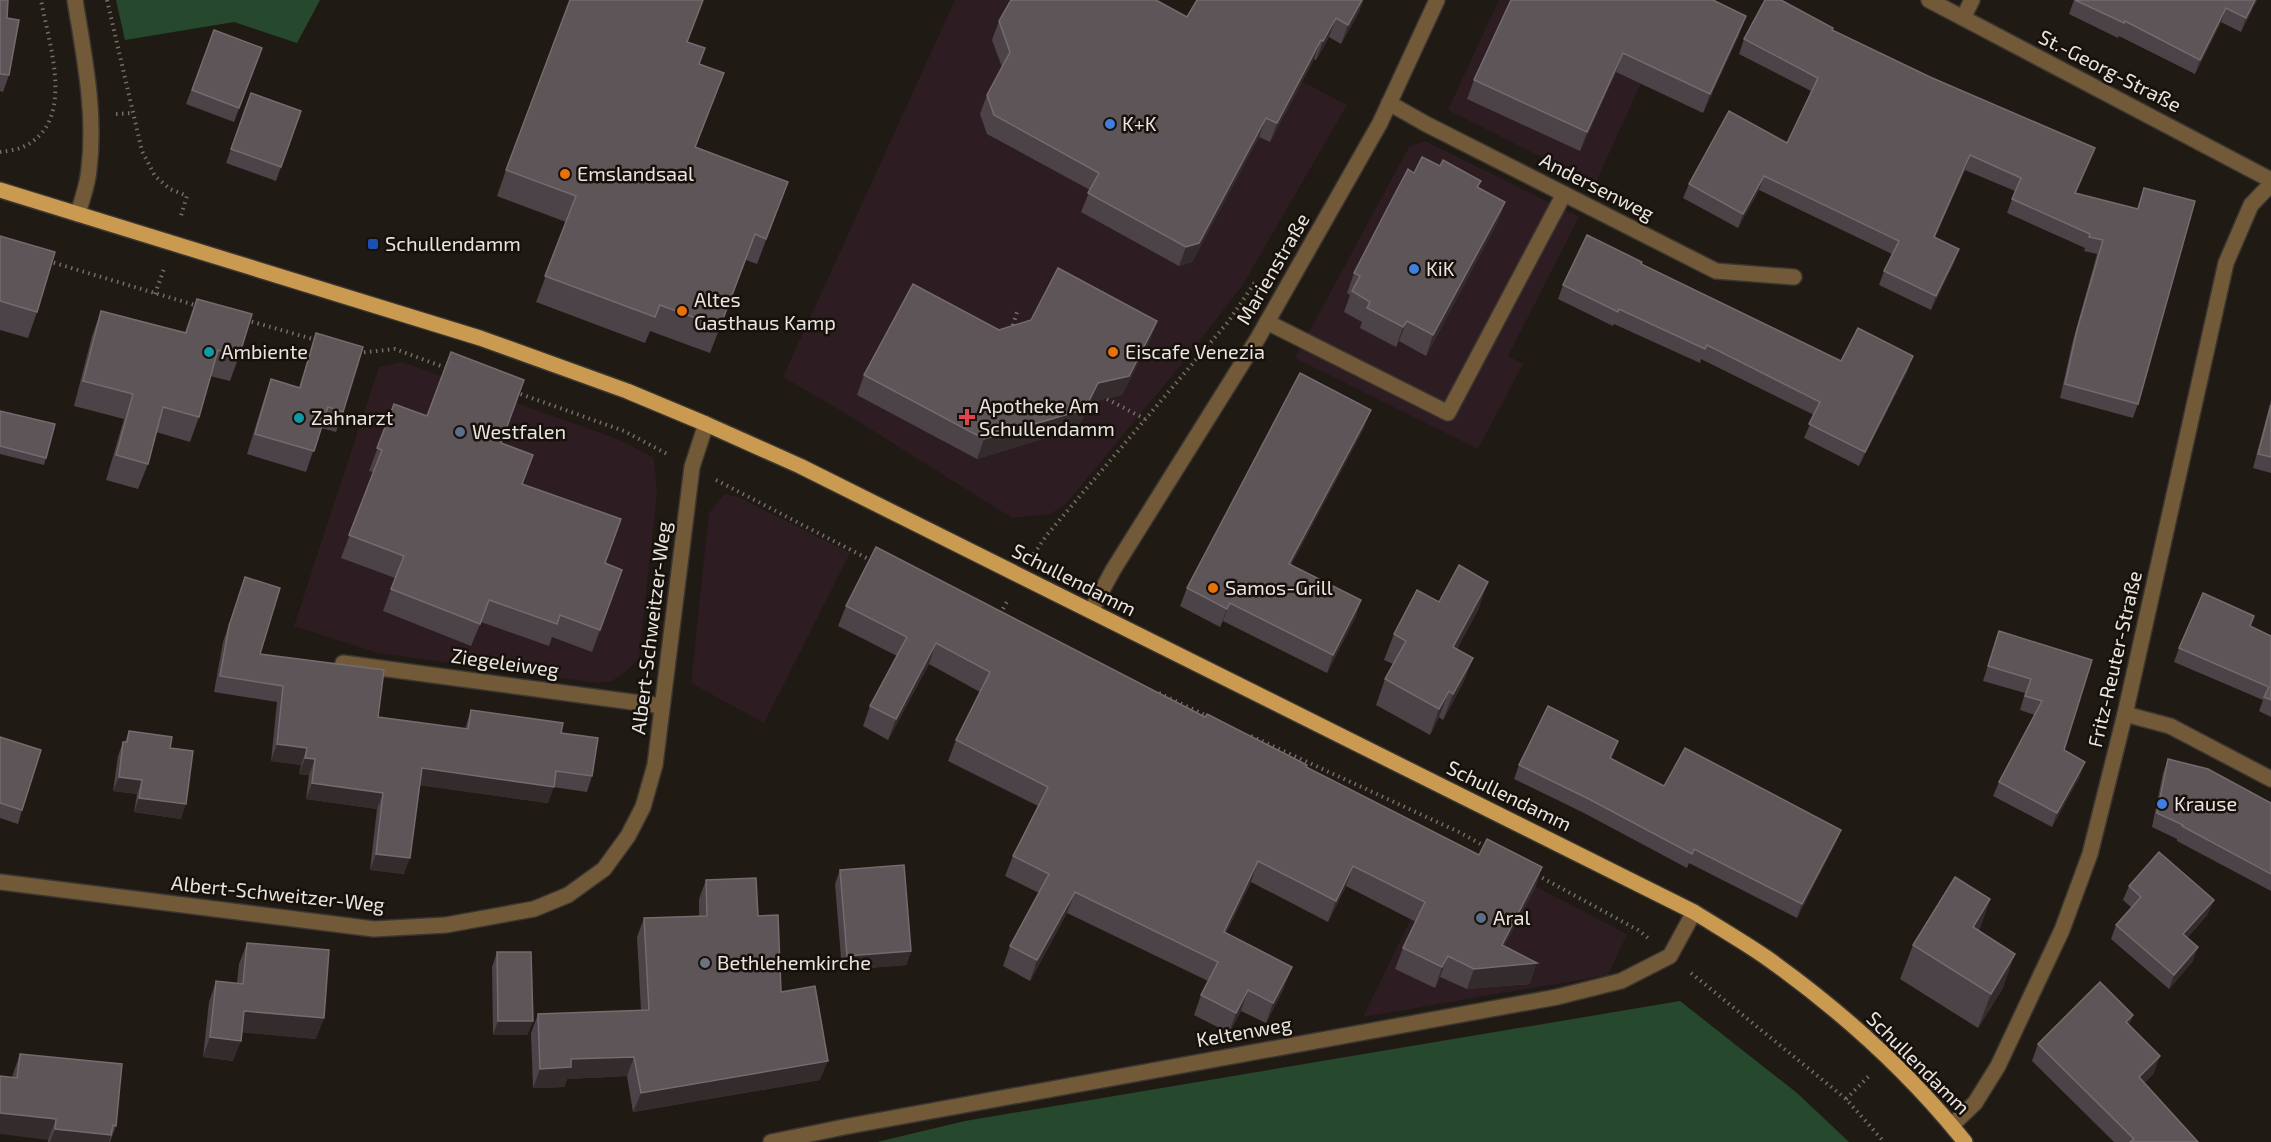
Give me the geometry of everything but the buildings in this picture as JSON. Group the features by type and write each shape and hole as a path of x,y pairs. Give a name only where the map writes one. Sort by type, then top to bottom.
{"main road":[{"name":"Schullendamm","path":"0,190 480,338 627,391 800,466 1694,912 1767,958 1839,1014 1888,1058 1952,1125 1965,1142"}],"street":[{"path":"75,0 90,89 91,115 89,170 78,214"},
{"name":"Marienstraße","path":"1091,611 1113,570 1267,322 1380,123 1437,0"},
{"name":"St.-Georg-Straße","path":"1929,0 2271,182"},
{"path":"1963,18 1972,0"},
{"name":"Andersenweg","path":"1389,103 1716,271 1794,277"},
{"name":"Fritz-Reuter-Straße","path":"1952,1125 1975,1103 1998,1066 2062,930 2090,854 2125,714 2226,263 2251,205 2271,182"},
{"path":"1267,322 1448,413 1564,194"},
{"name":"Albert-Schweitzer-Weg","path":"0,894 7,883 374,929 446,926 534,909 568,895 604,869 628,836 643,807 656,765 692,467 706,424"},
{"name":"Ziegeleiweg","path":"343,663 662,706"},
{"path":"2125,714 2170,726 2271,779"},
{"path":"1670,957 1694,912"},
{"name":"Keltenweg","path":"771,1142 1557,997 1621,981 1670,957"}],"path":[{"path":"0,152 22,148 44,131 51,117 57,95 41,0"},
{"path":"107,0 142,151 155,176 170,189 187,196"},
{"path":"44,260 201,307"},
{"path":"998,618 1020,576 1046,536 1227,322 1259,277"},
{"path":"1010,334 1017,312"},
{"path":"236,317 327,344"},
{"path":"350,350 362,354 395,350 450,369"},
{"path":"504,388 624,431 880,565"},
{"path":"1107,399 1145,419"},
{"path":"1154,691 1218,721"},
{"path":"1250,736 1459,832 1491,850"},
{"path":"1533,873 1638,930 1846,1099 1884,1142"}],"shaded area":[{"path":"955,0 1146,0 1347,105 1242,286 1185,360 1064,506 1050,514 1012,518 783,377"},
{"path":"1499,0 1679,0 1595,184 1448,110"},
{"path":"1425,141 1579,217 1508,356 1523,364 1478,449 1295,358 1409,147"},
{"path":"402,362 620,440 654,458 657,493 639,658 612,681 597,683 378,653 294,626 379,367"},
{"path":"724,494 738,497 850,553 764,723 691,683 709,513"},
{"path":"1445,849 1465,850 1627,934 1608,975 1363,1017"}],"green space":[{"path":"116,0 320,0 297,43 234,22 125,40"},
{"path":"1680,1001 1797,1093 1849,1142 877,1142 965,1121"}],"place":[{"name":"K+K","path":"1110,124"},
{"name":"Emslandsaal","path":"565,174"},
{"name":"Schullendamm","path":"373,244"},
{"name":"KiK","path":"1414,269"},
{"name":"Altes Gasthaus Kamp","path":"682,311"},
{"name":"Ambiente","path":"209,352"},
{"name":"Eiscafe Venezia","path":"1113,352"},
{"name":"Apotheke Am Schullendamm","path":"967,417"},
{"name":"Zahnarzt","path":"299,418"},
{"name":"Westfalen","path":"460,432"},
{"name":"Samos-Grill","path":"1213,588"},
{"name":"Krause","path":"2162,804"},
{"name":"Aral","path":"1481,918"},
{"name":"Bethlehemkirche","path":"705,963"}]}
